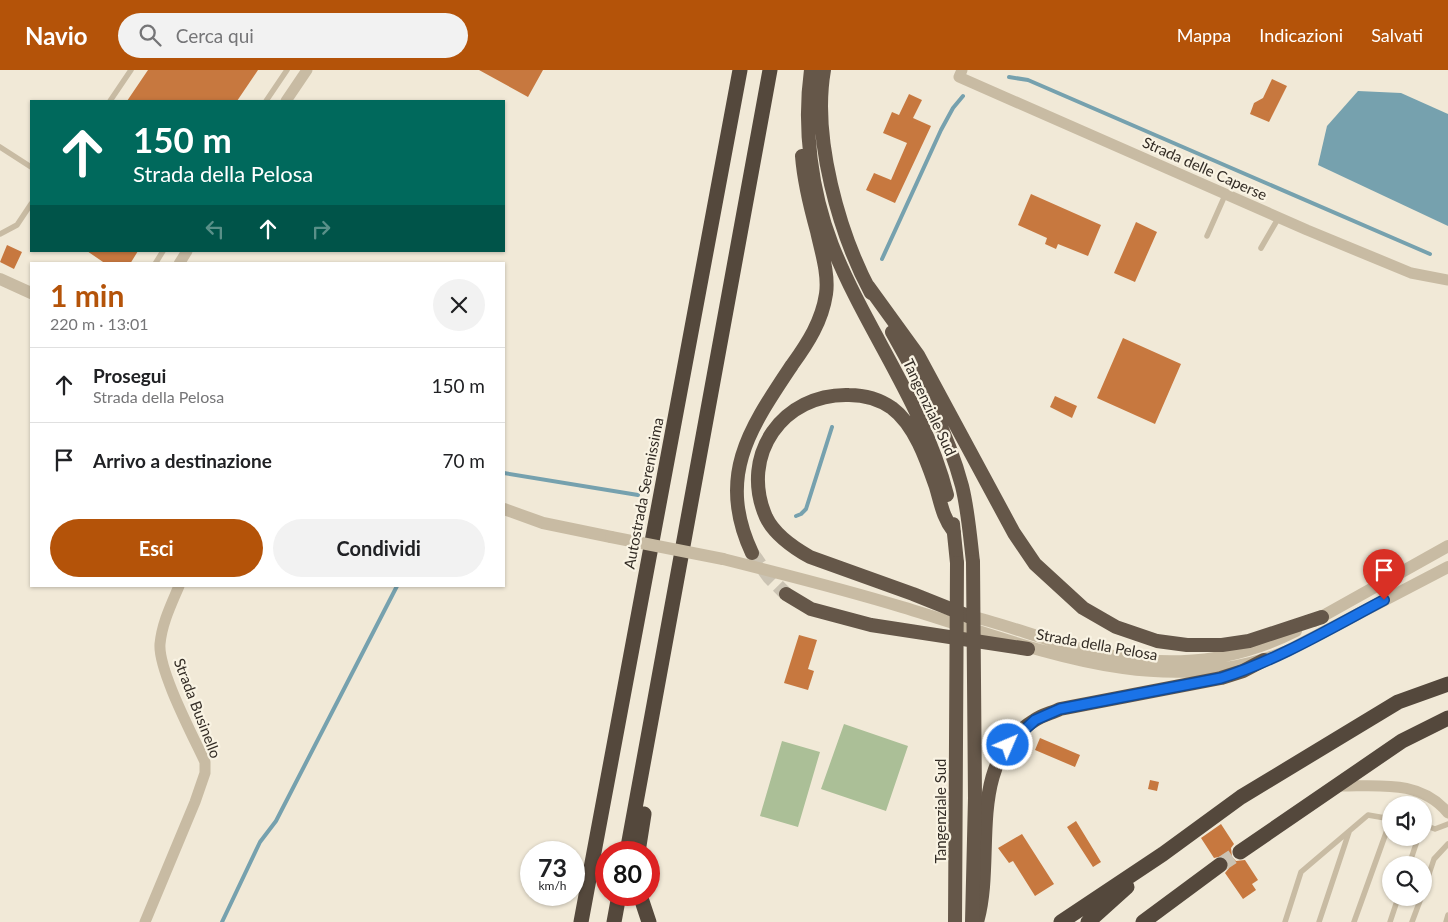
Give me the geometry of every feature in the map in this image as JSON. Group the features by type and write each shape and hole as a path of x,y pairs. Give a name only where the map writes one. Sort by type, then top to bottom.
{"highway":[{"name":"Autostrada Serenissima","path":"581,922 740,70"},
{"path":"629,841 770,70"},
{"name":"Tangenziale Sud","path":"811,70 808,86 809,146 818,199 827,230 853,291 921,419 941,471 954,532 957,563 955,922"},
{"name":"Tangenziale Sud","path":"824,70 821,87 826,164 835,203 852,251 868,286 944,430 962,487 973,562 975,798 972,922"},
{"path":"752,553 744,535 737,504 738,465 746,441 757,419 810,340 821,316 826,292 825,269 803,168 802,114 808,86"},
{"path":"868,286 918,355 1014,533 1035,564 1084,608 1116,627 1157,641 1187,645 1222,645 1249,641 1322,617"},
{"path":"954,532 942,511 927,462 911,430 893,409 864,396 838,394 816,398 790,413 771,434 762,453 757,474 759,494 766,518 795,549 810,557 968,616"},
{"path":"640,841 693,490"},
{"path":"573,922 647,563"},
{"path":"786,594 811,609 871,625 1028,648"},
{"path":"977,922 982,904 986,813 991,782 1000,756 1017,735 1035,720 1060,709 1088,702 1221,678 1243,671 1264,660"},
{"path":"1061,922 1163,854 1241,797 1398,702 1448,684"},
{"path":"1240,852 1402,741 1448,718"},
{"path":"1088,922 1163,854"},
{"path":"1143,922 1220,865"},
{"path":"614,922 617,906"},
{"path":"644,906 649,922"}],"street":[{"path":"287,100 306,70"},
{"name":"Strada delle Caperse","path":"962,70 959,77 1279,217 1411,273 1448,280"},
{"path":"0,279 30,293"},
{"name":"Strada della Pelosa","path":"505,509 543,523 723,559 903,607 1028,648 1091,663 1150,672 1206,670 1264,660 1287,651 1448,567"},
{"name":"Strada della Pelosa","path":"903,607 968,616 1066,645 1122,658 1177,663 1234,654 1271,643 1322,617 1448,546"},
{"name":"Strada Businello","path":"145,922 195,802 205,773 205,762 164,670 160,646 165,620 179,587"},
{"path":"1334,786 1407,788 1424,793 1448,813"}],"lane":[{"path":"111,100 131,70"},
{"path":"267,100 287,70"},
{"path":"0,147 30,167"},
{"path":"1207,236 1226,193"},
{"path":"0,234 17,224 30,205"},
{"path":"1261,248 1279,217"},
{"path":"1285,922 1301,872 1368,815 1382,817"},
{"path":"1432,828 1435,829 1448,824"},
{"path":"1319,922 1349,831"},
{"path":"1354,922 1382,844"},
{"path":"1432,865 1434,859 1448,844"},
{"path":"1390,922 1395,906"},
{"path":"1412,922 1418,906"},
{"path":"1446,922 1448,916"}],"green space":[{"path":"844,724 908,746 886,811 821,789"},
{"path":"782,741 820,752 798,827 760,816"}],"water":[{"path":"1358,91 1401,93 1448,114 1448,226 1318,165 1327,126"}],"building":[{"path":"148,70 258,70 238,100 128,100"},
{"path":"479,70 543,70 528,97"},
{"path":"1272,79 1287,86 1269,122 1250,114 1254,103 1263,98"},
{"path":"909,94 922,100 913,118 931,126 895,203 866,190 874,173 891,180 907,143 883,133 892,112 899,115"},
{"path":"1031,194 1101,225 1088,256 1058,244 1056,249 1045,244 1047,238 1018,225"},
{"path":"1136,222 1157,232 1135,282 1114,273"},
{"path":"7,245 22,252 14,269 0,262"},
{"path":"88,252 137,252 131,262 103,262"},
{"path":"1123,338 1181,364 1155,424 1097,398"},
{"path":"1055,396 1077,406 1072,418 1050,407"},
{"path":"799,635 817,640 808,669 814,671 808,690 784,683"},
{"path":"1040,738 1080,755 1075,767 1035,750"},
{"path":"1150,780 1159,782 1157,791 1148,789"},
{"path":"1076,821 1101,862 1093,867 1067,827"},
{"path":"1221,824 1234,844 1231,848 1232,857 1236,861 1245,860 1258,880 1252,884 1256,890 1243,899 1225,873 1229,868 1228,860 1223,856 1214,858 1201,838"},
{"path":"1022,834 1054,884 1035,896 1013,861 1009,863 998,848"}],"waterway":[{"path":"1009,77 1028,80 1430,254"},
{"path":"882,259 941,130 953,108 963,96"},
{"path":"796,516 806,509 832,427"},
{"path":"505,473 638,495"},
{"path":"222,922 260,842 276,821 396,587"}],"tunnel":[{"path":"752,553 769,577 786,594"},
{"path":"1220,865 1240,852"}],"route":[{"path":"1008,745 1035,720 1060,709 1088,702 1221,678 1243,671 1287,651 1384,600"}]}
